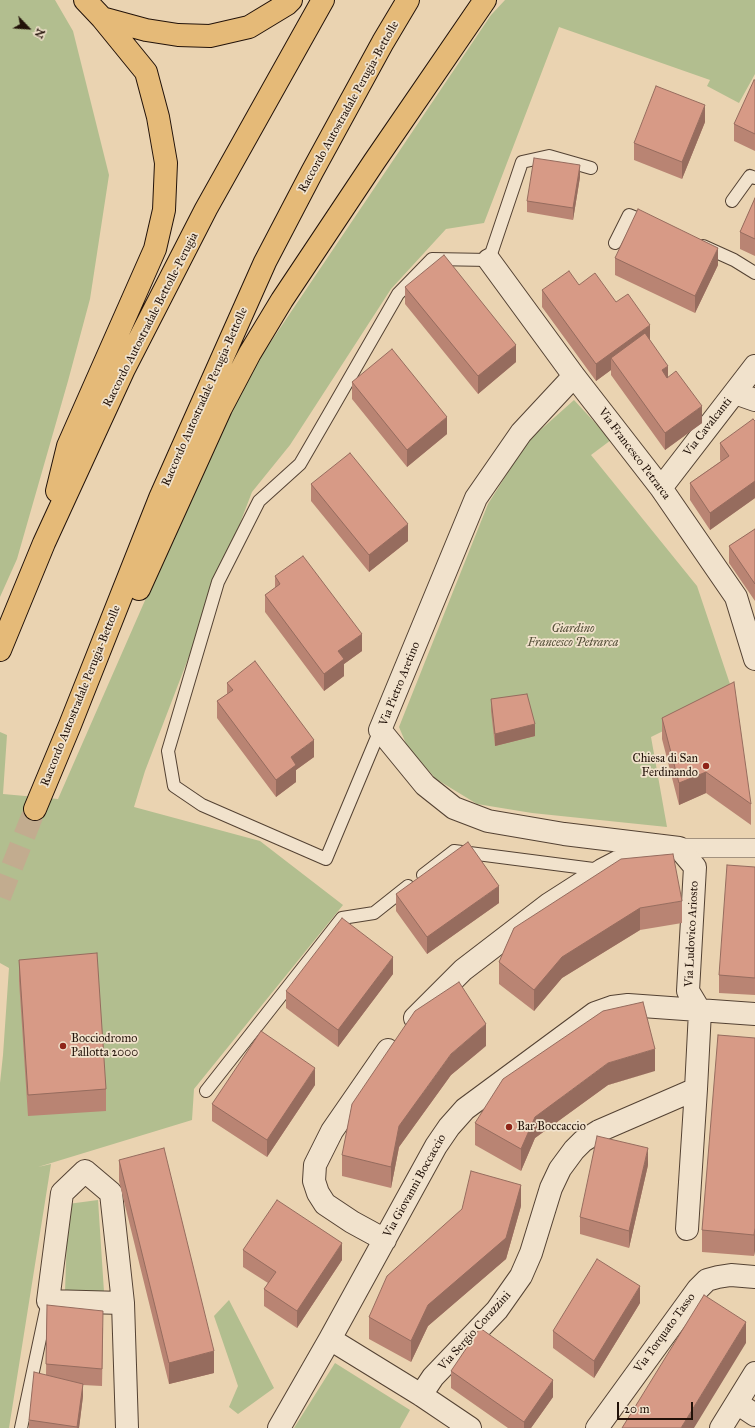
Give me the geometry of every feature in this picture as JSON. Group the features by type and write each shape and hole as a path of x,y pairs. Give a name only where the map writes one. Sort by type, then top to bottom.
{"highway":[{"path":"44,543 68,446 155,248 164,210 166,163 158,117 146,72 102,18 85,0"},
{"path":"102,18 146,30 178,35 210,36 249,26 287,4 291,0"},
{"name":"Raccordo Autostradale Bettolle-Perugia","path":"0,650 44,543 124,369 206,210 323,0"},
{"name":"Raccordo Autostradale Perugia-Bettolle","path":"34,809 70,725 160,498 266,262 312,172 383,42 408,0"},
{"path":"70,725 115,642 221,408 250,353 282,300 485,0"}],"street":[{"name":"Via Francesco Petrarca","path":"489,260 574,376 661,488 736,597 755,659"},
{"name":"Via Cavalcanti","path":"661,488 745,396 755,366"},
{"name":"Via Pietro Aretino","path":"574,376 521,433 476,498 380,730 425,786 454,808 488,821 564,834 650,845"},
{"path":"385,1240 352,1222 326,1204 318,1193 314,1181 314,1171 317,1160 332,1131 400,1034 463,970 549,904 602,870 650,845 679,848 755,848"},
{"name":"Via Ludovico Ariosto","path":"679,848 695,867 688,991 700,1010"},
{"name":"Via Giovanni Boccaccio","path":"279,1428 330,1339 423,1169 449,1127 465,1109 595,1013 612,1007 628,1005 755,1014"},
{"path":"687,1228 700,1010"},
{"name":"Via Sergio Corazzini","path":"421,1395 433,1377 497,1310 521,1276 532,1252 551,1188 560,1169 574,1150 583,1141 599,1131 696,1089"},
{"path":"123,1303 48,1301 62,1193 85,1171 111,1193 123,1303 127,1428"},
{"name":"Via Torquato Tasso","path":"598,1428 698,1288 707,1280 718,1276 731,1275 755,1277"},
{"path":"330,1339 421,1395 470,1428"},
{"path":"721,1428 755,1373"},
{"path":"737,1404 755,1415"}],"lane":[{"path":"380,730 326,859 202,805 174,786 168,751 218,582 259,501 300,464 398,294 432,259 489,260 522,162 549,156 591,168"},
{"path":"732,201 750,176 755,178"},
{"path":"615,243 629,215 657,227"},
{"path":"692,242 734,260 755,273"},
{"path":"206,1091 342,918 374,912 454,851 602,870"},
{"path":"21,1428 48,1301"}],"green space":[{"path":"0,0 55,0 73,31 109,175 90,299 17,559 0,597"},
{"path":"505,0 755,0 755,74 739,103 707,86 710,80 559,27 484,223 446,229 391,289 290,445 252,492 145,771 134,807 260,841 343,905 194,1089 192,1120 38,1167 51,1164 9,1428 0,1428 0,1083 9,968 0,963 0,732 7,735 3,794 58,799 235,395 491,15"},
{"name":"Giardino Francesco Petrarca","path":"574,400 611,440 591,455 697,586 734,696 651,737 667,827 532,813 477,804 436,779 407,746 399,727 488,504 527,442"},
{"path":"98,1200 104,1292 65,1292 68,1204"},
{"path":"229,1300 274,1388 238,1414 229,1407 238,1386 214,1316"},
{"path":"335,1363 410,1410 400,1428 294,1428"}],"building":[{"path":"755,80 755,134 734,124"},
{"path":"656,86 705,105 682,162 634,143"},
{"path":"534,158 580,165 573,208 527,201"},
{"path":"755,198 755,239 740,232"},
{"path":"638,209 718,248 695,296 615,258"},
{"path":"444,255 516,345 478,376 405,287"},
{"path":"569,271 579,285 595,273 616,302 628,294 650,325 596,364 542,290"},
{"path":"645,333 668,366 662,370 667,378 676,371 702,406 665,433 611,358"},
{"path":"392,349 447,417 407,450 352,382"},
{"path":"753,419 755,421 755,481 710,513 690,483 729,456 720,443"},
{"path":"350,453 408,524 369,555 311,484"},
{"path":"755,529 755,584 729,546"},
{"path":"303,556 362,634 338,651 344,659 324,674 265,595 280,584 275,576"},
{"path":"255,661 314,740 291,757 296,765 276,780 217,701 233,690 227,683"},
{"name":"Chiesa di San Ferdinando","path":"734,682 751,804 706,772 679,783 662,718"},
{"path":"527,694 535,724 495,734 491,699"},
{"path":"468,842 499,886 427,937 396,894"},
{"path":"673,854 682,901 640,908 562,957 534,990 499,962 514,928 621,859"},
{"path":"727,865 755,867 755,978 719,975"},
{"path":"342,918 393,957 338,1030 286,991"},
{"name":"Bocciodromo Pallotta 2000","path":"97,953 106,1089 28,1095 19,960"},
{"path":"459,982 486,1024 451,1054 399,1126 391,1167 342,1155 352,1104 415,1011"},
{"path":"643,1002 655,1049 608,1063 535,1117 521,1149 475,1123 503,1079 603,1011"},
{"path":"261,1031 315,1068 267,1140 212,1104"},
{"path":"718,1035 755,1038 754,1235 702,1230"},
{"path":"597,1136 648,1148 629,1231 580,1217"},
{"path":"164,1148 214,1351 169,1363 119,1160"},
{"path":"471,1171 521,1185 506,1238 428,1305 411,1341 369,1317 387,1276 462,1209"},
{"path":"277,1200 342,1243 297,1311 264,1289 276,1272 243,1250"},
{"path":"597,1259 640,1286 594,1361 553,1331"},
{"path":"704,1295 746,1322 681,1428 622,1428"},
{"path":"47,1305 103,1311 102,1369 46,1364"},
{"path":"480,1328 553,1380 524,1422 451,1371"},
{"path":"34,1372 83,1384 77,1427 29,1420"}],"tunnel":[{"path":"0,897 35,809"}],"place":[{"name":"Chiesa di San Ferdinando","path":"706,766"},
{"name":"Bocciodromo Pallotta 2000","path":"63,1046"},
{"name":"Bar Boccaccio","path":"509,1127"}]}
